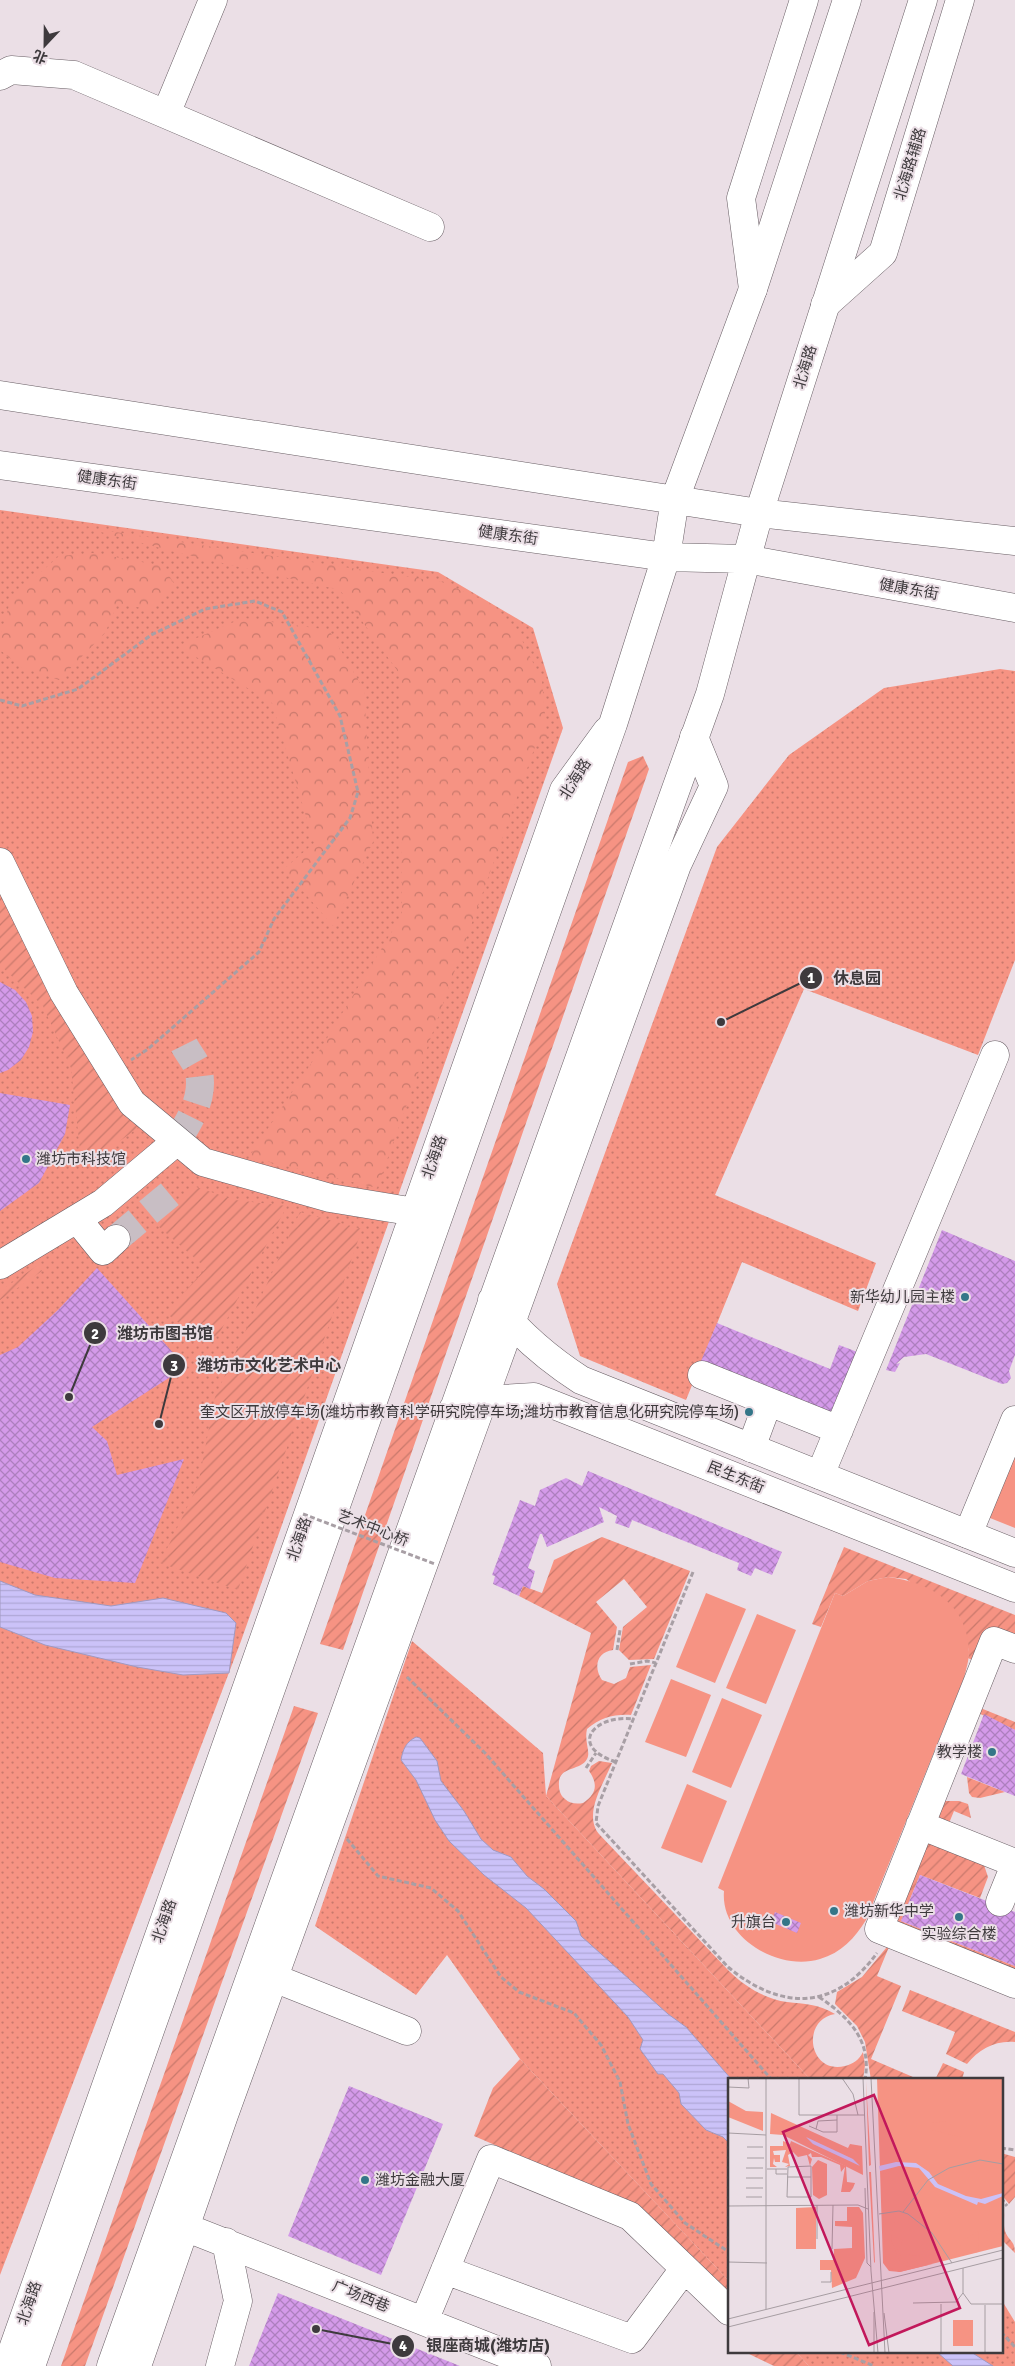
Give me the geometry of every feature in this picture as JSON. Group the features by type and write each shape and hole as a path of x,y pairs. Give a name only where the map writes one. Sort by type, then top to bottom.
{"main road":[{"path":"166,114 212,0"},
{"path":"753,289 741,198 804,0"},
{"name":"北海路","path":"32,2366 459,1123 558,843 613,724 666,557 675,499 753,289 847,0"},
{"name":"北海路","path":"111,2366 174,2222 322,1811 453,1409 710,694 760,513 922,0"},
{"name":"北海路辅路","path":"825,305 883,253 960,0"},
{"path":"0,76 11,70 74,75 430,227"},
{"path":"0,395 760,513 1015,541"},
{"name":"健康东街","path":"0,465 666,557 746,559 1015,608"},
{"name":"北海路","path":"197,2159 274,1978 322,1811 485,1400 677,865 714,786 694,737"},
{"path":"652,855 677,865"},
{"path":"0,862 64,992 132,1103 177,1141 203,1162 330,1198 415,1212"},
{"path":"820,1475 995,1055"},
{"name":"北海路","path":"7,2366 415,1212 459,1123"},
{"path":"0,1265 103,1203 177,1141"},
{"path":"77,1219 103,1251 116,1239"},
{"path":"492,1300 512,1326 554,1363 581,1380 1015,1553"},
{"path":"702,1375 839,1430"},
{"name":"民生东街","path":"453,1409 485,1400 534,1397 1015,1588"},
{"path":"751,1448 768,1402"},
{"path":"968,1534 1015,1420"},
{"path":"1015,1649 994,1641 879,1929 1015,1984"},
{"path":"920,1825 1015,1864 1000,1902"},
{"path":"274,1978 407,2031"},
{"path":"424,2321 491,2159 630,2216 728,2310"},
{"name":"北海路","path":"137,2366 174,2222"},
{"name":"广场西巷","path":"174,2222 537,2366"},
{"path":"220,2366 238,2301 226,2242"},
{"path":"445,2270 632,2340 684,2269"}],"path":[{"path":"0,700 22,706 78,689 152,635 205,608 255,601 282,612 340,716 358,792 350,818 274,919 259,952 148,1049 113,1071"},
{"name":"艺术中心桥","path":"303,1514 435,1564"},
{"path":"693,1572 598,1806 596,1823 728,1967 744,1980 766,1992 785,1998 819,1997 857,1976 873,1960 890,1933"},
{"path":"617,1650 620,1630"},
{"path":"630,1664 647,1661 656,1663"},
{"path":"406,1676 485,1752 770,2078"},
{"path":"616,1762 600,1757 592,1750 589,1740 594,1728 610,1719 634,1719"},
{"path":"586,1768 596,1753"},
{"path":"322,1811 378,1876 431,1888 458,1911 501,1977 519,1992 574,2013 602,2046 620,2082 628,2124 651,2184 684,2223 728,2251"},
{"path":"819,1997 845,2018 864,2044 867,2058 865,2078"},
{"path":"1002,2148 1015,2150"},
{"path":"1002,2199 1007,2206"},
{"path":"1002,2333 1015,2347"},
{"path":"845,2354 874,2366"}],"green space":[{"path":"0,510 438,572 533,628 563,728 241,1641 0,2275"},
{"path":"82,527 442,582 490,603 519,634 542,681 547,737 536,744 377,1188 249,1157 318,1053 402,915 399,673 340,590 179,553"},
{"path":"94,553 163,566 175,585 151,610 118,603 105,633 59,680 21,667 0,650 0,636 11,599 59,556"},
{"path":"243,618 329,630 364,690 373,842 333,926 284,869 314,843 272,703 178,646"},
{"path":"1000,669 1015,671 1015,960 978,1055 804,989 715,1195 876,1263 858,1311 742,1262 686,1400 580,1356 557,1284 717,847 789,755 884,688"},
{"path":"643,756 649,769 343,1650 320,1644 628,762"},
{"path":"0,889 88,1049 138,1128 82,1168 71,1068 43,1006 0,965"},
{"path":"193,1186 235,1200 287,1206 218,1336 198,1338 166,1313 206,1268 158,1226"},
{"path":"300,1212 362,1229 238,1590 160,1563 198,1485 215,1397"},
{"path":"38,1265 42,1271 0,1300 0,1291"},
{"path":"1015,1444 1015,1528 985,1516"},
{"path":"602,1537 690,1571 654,1659 629,1660 619,1650 623,1627 647,1607 624,1579 596,1602 617,1627 613,1650 603,1654 598,1661 599,1675 602,1680 614,1684 626,1678 630,1667 651,1665 631,1715 607,1718 587,1729 587,1759 584,1763 562,1775 559,1779 560,1793 569,1802 583,1803 588,1800 595,1788 594,1780 589,1771 591,1766 599,1761 612,1763 596,1799 594,1809 593,1818 599,1834 741,1982 771,1998 817,2006 835,2014 824,2018 817,2026 813,2035 813,2046 823,2063 833,2067 851,2064 863,2052 865,2065 863,2078 809,2078 546,1796 591,1633 519,1596 523,1586 542,1593 554,1560"},
{"path":"844,1547 1015,1615 1015,1638 976,1662 968,1658 969,1651 960,1618 906,1579 888,1577 868,1581 843,1596 835,1593 821,1627 812,1624"},
{"path":"888,1577 918,1584 932,1590 954,1608 962,1621 967,1635 969,1655 964,1678 866,1920 852,1939 834,1953 820,1959 804,1962 787,1960 770,1955 755,1947 742,1936 731,1923 725,1908 724,1891 718,1888 835,1593 843,1596 868,1581"},
{"path":"706,1593 746,1609 715,1683 676,1667"},
{"path":"757,1614 796,1630 766,1704 726,1688"},
{"path":"412,1641 543,1753 546,1796 809,2078 728,2078 728,2280 520,2059 447,1955 416,1995 315,1926"},
{"path":"671,1679 711,1695 686,1757 645,1742"},
{"path":"722,1698 762,1715 731,1788 692,1772"},
{"path":"294,1706 318,1713 85,2366 61,2366"},
{"path":"978,1707 1015,1722 1015,1730 976,1712"},
{"path":"967,1777 1005,1792 980,1798 972,1797 969,1793"},
{"path":"687,1784 727,1801 702,1863 661,1848"},
{"path":"940,1801 959,1801 968,1804 971,1818 954,1811 947,1828 937,1816"},
{"path":"930,1843 984,1865 988,1877 980,1898 920,1875 901,1921 1015,1966 1015,1975 903,1929 895,1920 925,1845"},
{"path":"891,1942 877,1976 901,1986 871,2059 915,2078 871,2078 865,2042 857,2026 835,2004 837,1992 862,1977"},
{"path":"910,1990 1015,2032 1015,2042 1001,2042 988,2047 967,2064 946,2054 955,2032 902,2011"},
{"path":"520,2059 728,2280 728,2300 630,2203 474,2136 493,2088"},
{"path":"943,2063 964,2072 962,2078 936,2078"},
{"path":"1002,2153 1015,2157 1015,2197 1009,2204 1002,2195"},
{"path":"1002,2204 1005,2231 1013,2243 1015,2253 1002,2240"},
{"path":"1002,2301 1015,2322 1015,2366 809,2366 798,2354 1002,2354"},
{"path":"749,2354 798,2354 809,2366 774,2366"}],"shaded area":[{"path":"0,1581 35,1595 111,1606 163,1598 226,1613 236,1623 229,1673 183,1675 137,1667 45,1645 0,1627"},
{"path":"416,1737 420,1738 437,1761 441,1781 464,1811 481,1839 493,1850 511,1857 527,1876 544,1889 576,1921 581,1936 668,2014 686,2027 730,2078 728,2078 728,2142 723,2137 706,2130 681,2104 679,2093 663,2074 658,2074 640,2049 643,2040 628,2017 526,1908 484,1875 449,1841 435,1820 416,1780 401,1760 403,1752 410,1741"},
{"path":"939,2354 974,2354 993,2366 953,2366"}],"building":[{"path":"0,982 15,990 26,1002 32,1016 33,1032 29,1047 21,1060 8,1070 0,1073"},
{"name":"潍坊市科技馆","path":"0,1093 70,1105 65,1134 39,1183 0,1211"},
{"name":"新华幼儿园主楼","path":"942,1230 1015,1261 1015,1355 1009,1371 1011,1378 1007,1383 1002,1384 926,1354 904,1357 896,1364 900,1363 895,1372 886,1370"},
{"path":"97,1268 186,1367 92,1427 107,1441 117,1475 184,1459 135,1583 55,1578 0,1562 0,1355 18,1347 59,1309"},
{"path":"717,1323 830,1369 839,1345 860,1353 832,1422 698,1368"},
{"path":"588,1471 782,1552 772,1575 755,1568 751,1576 737,1570 739,1563 632,1520 629,1528 615,1523 617,1516 599,1507 604,1522 547,1547 542,1534 540,1534 528,1568 535,1571 530,1589 523,1586 519,1596 493,1584 495,1576 492,1575 520,1500 535,1506 540,1490 566,1478 582,1486"},
{"name":"教学楼","path":"984,1714 1015,1730 1015,1796 961,1774"},
{"name":"实验综合楼","path":"920,1875 1015,1912 1015,1966 901,1921"},
{"name":"升旗台","path":"775,1912 801,1923 797,1933 771,1922"},
{"name":"潍坊金融大厦","path":"349,2086 443,2124 381,2275 288,2236"},
{"path":"278,2293 460,2366 249,2366"}],"tunnel":[{"path":"177,1141 191,1117 200,1091 198,1069 184,1045"},
{"path":"116,1239 170,1194"}],"place":[{"name":"休息园","path":"721,1022"},
{"name":"潍坊市科技馆","path":"26,1159"},
{"name":"新华幼儿园主楼","path":"965,1297"},
{"name":"潍坊市图书馆","path":"69,1397"},
{"name":"奎文区开放停车场(潍坊市教育科学研究院停车场;潍坊市教育信息化研究院停车场)","path":"749,1412"},
{"name":"潍坊市文化艺术中心","path":"159,1424"},
{"name":"教学楼","path":"992,1752"},
{"name":"潍坊新华中学","path":"834,1911"},
{"name":"实验综合楼","path":"959,1917"},
{"name":"升旗台","path":"786,1922"},
{"name":"潍坊金融大厦","path":"365,2180"},
{"name":"银座商城(潍坊店)","path":"316,2329"}]}
